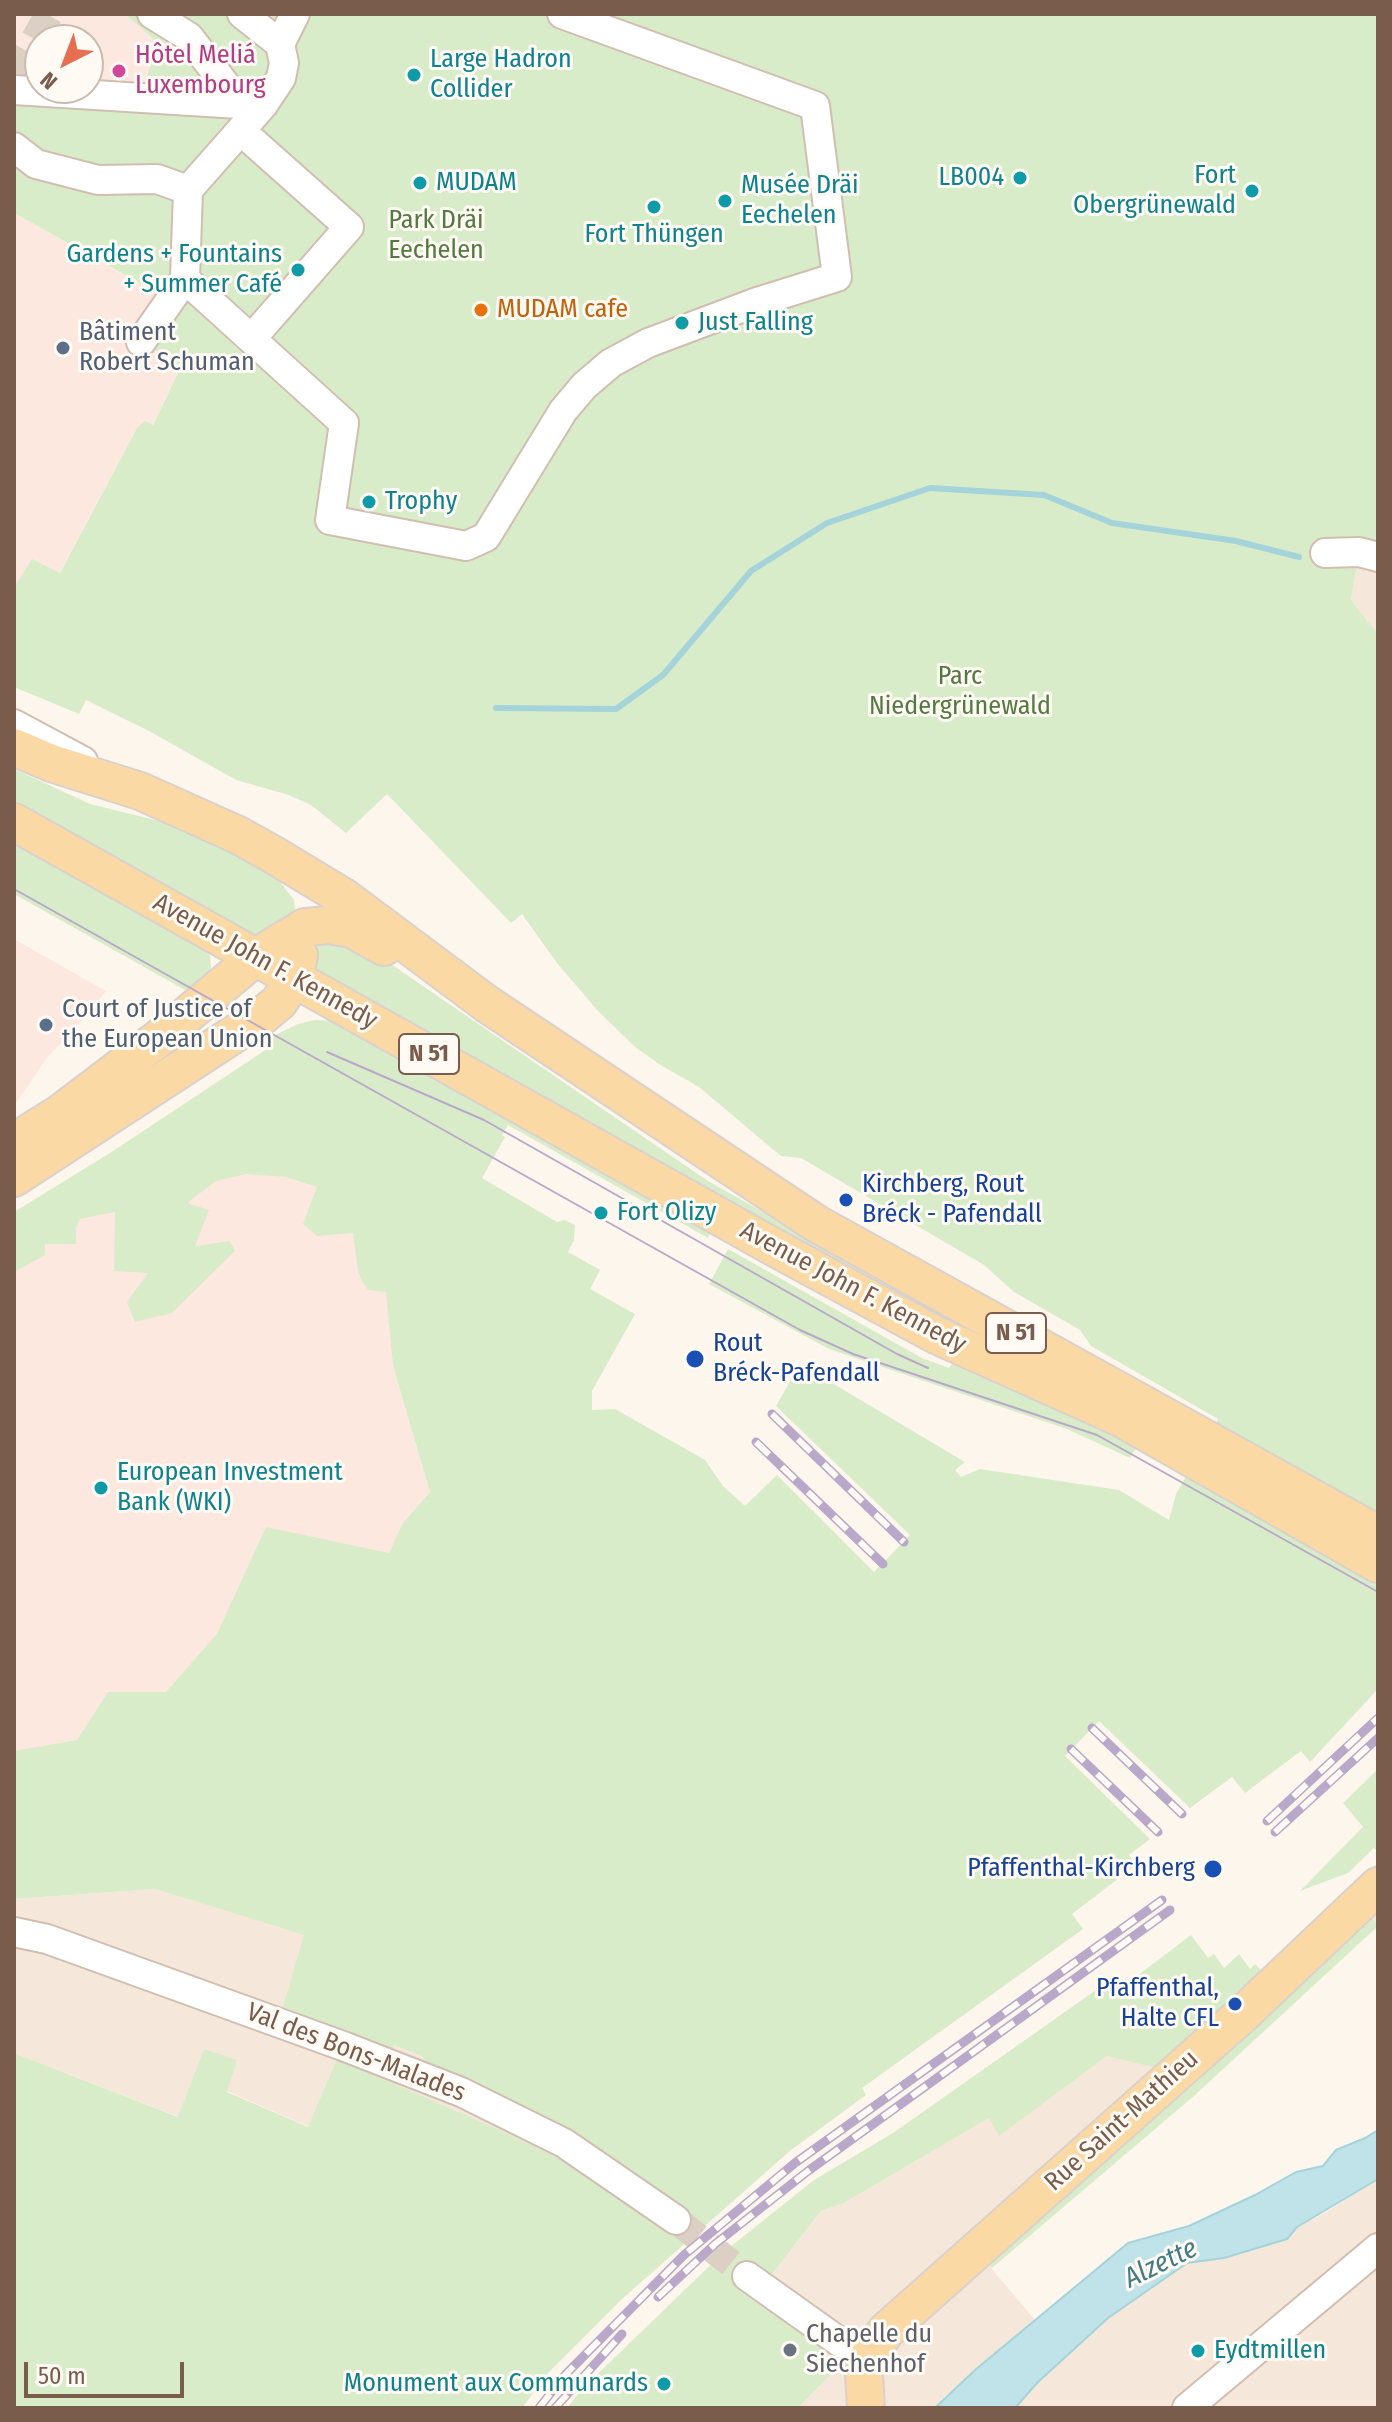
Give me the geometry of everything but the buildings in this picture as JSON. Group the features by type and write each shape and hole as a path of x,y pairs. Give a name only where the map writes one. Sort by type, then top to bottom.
{"main road":[{"name":"Avenue John F. Kennedy","path":"14,747 51,763 140,791 238,835 272,854 345,898 487,1004 817,1224 1201,1449"},
{"name":"Avenue John F. Kennedy","path":"14,822 897,1314 996,1363 1201,1449"},
{"name":"N 51","path":"272,854 301,895 306,909 305,927 329,925 352,929 487,1004"},
{"path":"14,1142 59,1114 158,1039 256,957 305,927"},
{"path":"14,1178 279,1002 294,979 305,927"},
{"name":"N 51","path":"1201,1449 1378,1534"},
{"name":"N 51","path":"1201,1449 1378,1564"},
{"name":"Rue Saint-Mathieu","path":"868,2357 886,2331 1245,2012 1378,1886"},
{"path":"866,2408 864,2375 868,2357"}],"street":[{"path":"242,14 280,44"},
{"path":"141,342 185,279 188,190 244,118 281,78 284,63 280,44 295,14"},
{"path":"185,279 344,423 330,520 466,546 486,537 563,411 584,386 611,363 648,343 757,302 837,277 815,106 562,14"},
{"path":"145,18 189,37 270,157 349,227 252,338"},
{"path":"14,90 244,118"},
{"path":"14,147 36,164 98,180 157,179 188,190"},
{"path":"1325,553 1359,552 1378,557"},
{"name":"Avenue John F. Kennedy","path":"14,724 140,791"},
{"name":"Val des Bons-Malades","path":"14,1932 47,1939 461,2092 564,2143 676,2220"},
{"path":"1187,2408 1378,2248"},
{"path":"747,2276 841,2343 868,2357"}],"shaded area":[{"name":"Hôtel Meliá Luxembourg","path":"14,14 125,14 159,44 140,93 104,92 104,24 24,24 24,88 14,88"},
{"path":"14,213 159,295 147,345 181,367 152,426 137,428 59,574 14,587"},
{"path":"1359,552 1378,557 1378,634 1351,600"},
{"name":"Court of Justice of the European Union","path":"14,939 106,991 46,1059 14,1106"},
{"path":"242,1141 384,1221 393,1366 430,1492 403,1523 378,1645 77,1741 14,1751 14,1222"},
{"path":"1378,1862 1378,1925 1371,1919 1189,2089 986,2262 1035,2320 935,2408 798,2408 839,2366 803,2330 771,2276 821,2211 844,2203 989,2118 999,2135 1107,2056 1220,2012"},
{"path":"155,1889 305,1935 391,2053 394,2045 421,2056 437,2072 592,2175 509,2134 337,2060 309,2127 227,2091 205,2049 179,2117 14,2053 14,1899"},
{"path":"1378,2179 1378,2408 1015,2408 1037,2383 1108,2318 1187,2263 1224,2258 1287,2239 1297,2227"}],"green space":[{"path":"125,14 1378,14 1378,557 1359,553 1351,600 1378,634 1378,1689 1310,1762 1301,1751 1245,1793 1232,1777 1190,1808 1099,1721 1065,1756 1150,1839 1129,1855 1136,1865 1072,1914 1083,1929 862,2088 866,2095 791,2150 622,2299 549,2372 522,2408 14,2408 14,2053 178,2117 204,2049 237,2060 227,2092 308,2127 337,2059 509,2134 593,2175 437,2072 421,2056 394,2045 391,2053 282,2010 304,1935 155,1889 14,1899 14,1751 77,1740 108,1692 166,1692 217,1634 266,1527 389,1553 403,1523 430,1492 393,1366 386,1292 368,1290 362,1281 353,1233 317,1236 303,1224 317,1187 286,1177 246,1174 216,1181 187,1203 209,1210 195,1246 230,1241 235,1251 172,1313 135,1322 127,1302 148,1273 114,1271 115,1212 80,1219 76,1227 76,1244 45,1244 45,1255 14,1272 14,1212 267,1049 273,1036 298,1024 315,1020 334,1021 712,1230 708,1238 508,1125 502,1135 505,1137 482,1178 557,1222 565,1220 575,1225 574,1240 568,1252 600,1270 590,1289 635,1314 592,1391 592,1410 615,1409 705,1460 723,1486 745,1506 777,1475 874,1572 910,1535 776,1406 800,1364 965,1462 955,1470 961,1477 980,1469 1119,1490 1169,1520 1176,1494 1218,1419 1091,1346 1080,1330 1014,1292 984,1265 801,1158 781,1156 699,1087 635,1047 598,1011 557,963 522,914 511,923 387,794 346,833 311,805 289,795 236,780 86,700 79,714 14,687 14,587 32,559 60,573 137,428 145,421 153,425 181,367 147,345 159,294 14,213 14,88 24,88 24,104 104,104 104,92 140,93 159,44"},
{"path":"14,769 90,804 187,828 219,841 277,878 294,900 295,910 261,940 14,804"},
{"path":"14,837 204,946 210,956 208,980 194,995 14,894"},
{"path":"329,940 382,958 708,1181 963,1325 1017,1345 988,1349 315,971 311,961 313,951"},
{"path":"728,1249 922,1358 949,1368 955,1359 1141,1440 1130,1458 1067,1429 829,1349 709,1284"},
{"path":"1378,1769 1378,1851 1374,1848 1348,1873 1300,1891 1363,1827 1343,1803"},
{"path":"1372,1918 1378,1926 1195,2095 992,2268 986,2261 1189,2089"},
{"path":"1191,1935 1208,1958 1214,1954 1224,1968 1239,1954 1250,1969 1255,1964 1263,1972 1157,2068 1107,2056 999,2136 989,2118 844,2203 821,2211 770,2277 803,2330 839,2366 798,2408 567,2408 581,2390 724,2252 814,2180 893,2133 1116,1976 1124,1986"}],"water":[{"name":"Alzette","path":"1378,2130 1378,2179 1297,2227 1287,2239 1224,2258 1187,2263 1108,2318 1037,2383 1015,2408 935,2408 975,2370 1128,2243 1189,2226 1296,2172 1323,2166 1336,2150"}],"waterway":[{"path":"496,708 616,709 663,675 751,571 827,523 930,488 1044,495 1112,523 1236,541 1299,557"}],"tunnel":[{"path":"14,76 49,14"},
{"path":"676,2220 747,2276"}],"tram line":[{"path":"14,889 800,1330 853,1354 1097,1435 1378,1592"},
{"path":"327,1052 484,1120 897,1354 928,1368"}],"railway":[{"path":"772,1414 904,1542"},
{"path":"756,1442 883,1564"},
{"path":"1267,1821 1378,1718"},
{"path":"1092,1728 1182,1814"},
{"path":"1275,1832 1378,1738"},
{"path":"1071,1749 1158,1832"},
{"path":"539,2408 565,2375 684,2255 795,2163 1162,1900"},
{"path":"658,2297 715,2244 808,2171 1170,1910"},
{"path":"555,2408 622,2334"}],"place":[{"name":"Hôtel Meliá Luxembourg","path":"119,71"},
{"name":"Large Hadron Collider","path":"414,75"},
{"name":"LB004","path":"1020,178"},
{"name":"MUDAM","path":"420,183"},
{"name":"Fort Obergrünewald","path":"1252,191"},
{"name":"Musée Dräi Eechelen","path":"725,201"},
{"name":"Fort Thüngen","path":"654,207"},
{"name":"Gardens + Fountains + Summer Café","path":"298,270"},
{"name":"MUDAM cafe","path":"481,310"},
{"name":"Just Falling","path":"682,323"},
{"name":"Bâtiment Robert Schuman","path":"63,348"},
{"name":"Trophy","path":"369,502"},
{"name":"Court of Justice of the European Union","path":"46,1025"},
{"name":"Kirchberg, Rout Bréck - Pafendall","path":"846,1200"},
{"name":"Fort Olizy","path":"601,1213"},
{"name":"Rout Bréck-Pafendall","path":"695,1359"},
{"name":"European Investment Bank (WKI)","path":"101,1488"},
{"name":"Pfaffenthal-Kirchberg","path":"1213,1869"},
{"name":"Pfaffenthal, Halte CFL","path":"1235,2004"},
{"name":"Chapelle du Siechenhof","path":"790,2350"},
{"name":"Eydtmillen","path":"1198,2351"},
{"name":"Monument aux Communards","path":"664,2384"}],"park label":[{"name":"Park Dräi Eechelen","path":"436,236"},
{"name":"Parc Niedergrünewald","path":"960,692"}]}
